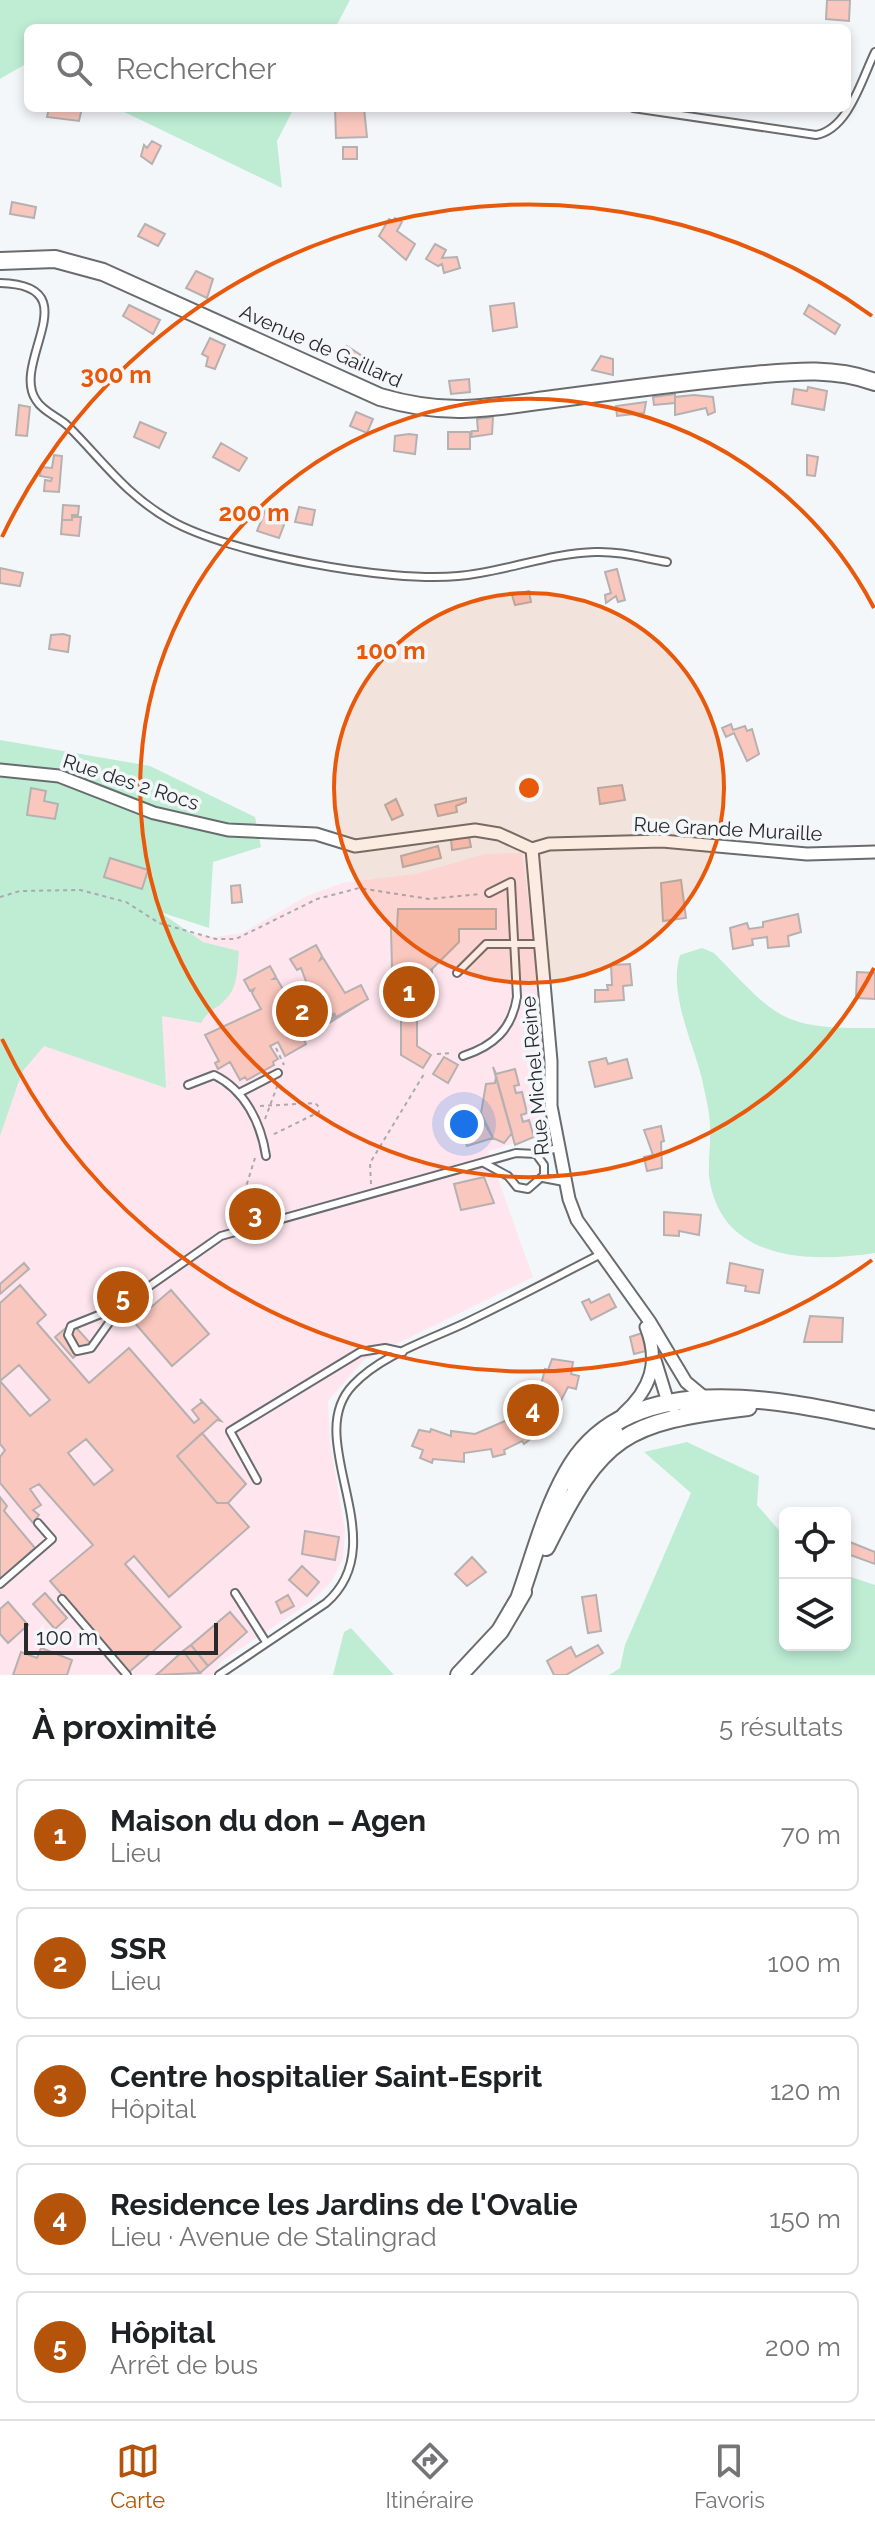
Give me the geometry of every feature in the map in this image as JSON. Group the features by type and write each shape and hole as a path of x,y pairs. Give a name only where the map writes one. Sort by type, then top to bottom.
{"main road":[{"name":"Avenue de Gaillard","path":"0,261 55,259 103,272 380,397 426,410 476,410 715,378 817,369 840,371 875,382"},
{"path":"519,1599 567,1472 604,1432 638,1410 704,1397 875,1420"},
{"path":"459,1675 492,1642 519,1599 574,1490 595,1461 634,1431 691,1414 773,1404"}],"street":[{"name":"Rue des 2 Rocs","path":"0,770 59,776 154,813 228,830 316,834 355,846 475,830 499,834 532,849"},
{"name":"Rue Grande Muraille","path":"532,849 549,844 662,841 807,854 875,852"},
{"name":"Rue Michel Reine","path":"532,849 557,1148 564,1182 577,1220 624,1284 675,1367 686,1382 704,1397"},
{"name":"Rue Michel Reine","path":"624,1284 643,1318 673,1403"},
{"path":"604,1432 642,1393 655,1359"},
{"name":"Rue Michel Reine","path":"673,1403 675,1367"},
{"path":"574,1490 574,1476 601,1444 630,1422 673,1403 691,1414"}],"lane":[{"path":"851,101 875,52"},
{"path":"663,112 826,134 845,112"},
{"path":"0,283 28,286 39,293 44,306 31,378 31,392 37,403 67,425 125,490 204,539 233,548 348,568 437,577 495,571 591,552 667,562"},
{"path":"463,1056 493,1041 510,1025 517,997 511,882 489,893"},
{"path":"457,973 486,944 541,944"},
{"path":"239,1093 278,1073"},
{"path":"188,1085 214,1075 239,1093 263,1141 266,1156"},
{"path":"121,1306 91,1348 83,1353 77,1351 68,1335 71,1326 121,1306 221,1236 526,1151 536,1154 557,1148"},
{"path":"536,1154 544,1165 543,1178"},
{"path":"484,1163 523,1189 543,1178 564,1182"},
{"path":"219,1675 326,1603 341,1590 350,1574 354,1554 351,1517 337,1441 340,1406 351,1386 403,1352 601,1254"},
{"path":"257,1480 230,1431 360,1352 385,1348 403,1352"},
{"path":"0,1584 52,1539 38,1523"},
{"path":"235,1593 266,1642"},
{"path":"62,1599 127,1675"}],"path":[{"path":"0,897 20,891 80,890 126,902 159,923 216,939 236,939 317,899 359,888 429,899 489,893"},
{"path":"276,1048 289,1075"},
{"path":"437,1054 463,1056"},
{"path":"381,1192 371,1186 370,1163 424,1074"},
{"path":"264,1121 278,1082 274,1085"},
{"path":"233,1211 239,1209 263,1141 319,1112 315,1103 259,1106 256,1100"}],"shaded area":[{"path":"522,853 537,967 546,1083 543,1131 536,1137 488,1151 533,1277 364,1360 328,1401 330,1442 345,1531 343,1558 332,1581 312,1601 222,1661 212,1675 0,1675 0,884 110,887 190,933 214,937 242,933 307,896 342,883 416,874 485,854"}],"green space":[{"path":"0,0 350,0 337,24 24,24 24,65 0,79"},
{"path":"124,112 292,112 277,141 282,188"},
{"path":"0,740 150,766 255,817 261,847 213,862 209,928 160,912 203,942 239,951 236,978 229,996 201,1023 162,1016 166,1088 44,1046 22,1072 0,1136"},
{"path":"702,948 714,953 753,993 783,1016 819,1026 875,1028 875,1253 823,1257 797,1256 772,1250 749,1241 730,1226 717,1204 709,1176 708,1109 677,985 680,955"},
{"path":"687,1442 759,1476 757,1505 779,1530 779,1651 851,1651 851,1577 875,1585 875,1675 609,1675 620,1668 625,1645 691,1493 644,1452"},
{"path":"351,1628 394,1675 333,1675 344,1632"}],"building":[{"path":"827,0 850,0 849,21 826,19"},
{"path":"48,112 81,112 79,121 47,117"},
{"path":"335,112 364,112 367,137 336,138"},
{"path":"152,141 161,146 152,164 141,156 144,145 147,148"},
{"path":"343,147 357,147 357,159 343,159"},
{"path":"12,202 36,207 34,218 10,214"},
{"path":"395,218 402,222 397,231 415,244 406,260 379,236 389,219 393,221"},
{"path":"145,224 165,234 158,246 138,236"},
{"path":"435,244 446,250 442,258 457,257 460,268 444,273 442,264 438,266 426,259"},
{"path":"196,271 213,279 207,298 186,288"},
{"path":"514,303 517,327 493,331 490,306"},
{"path":"129,305 160,320 153,334 123,316"},
{"path":"809,305 840,325 835,334 804,314"},
{"path":"210,338 225,345 215,369 206,366 208,357 202,354"},
{"path":"347,346 361,355 354,368 339,359"},
{"path":"601,356 613,359 613,375 592,370"},
{"path":"469,379 470,392 451,394 449,381"},
{"path":"808,387 827,391 824,410 792,404 794,389 807,391"},
{"path":"675,394 675,403 654,405 653,397"},
{"path":"675,397 713,397 715,412 708,415 706,408 675,415"},
{"path":"646,402 644,413 617,416 616,406"},
{"path":"19,405 30,407 27,436 16,435"},
{"path":"356,412 373,419 367,433 350,426"},
{"path":"493,417 492,434 471,437 472,431 478,431 477,419"},
{"path":"140,422 166,433 159,448 134,437"},
{"path":"448,432 470,432 470,449 448,449"},
{"path":"417,435 415,454 394,451 395,436"},
{"path":"221,443 247,458 239,471 213,457"},
{"path":"54,455 62,456 59,492 44,491 45,480 51,481 52,478 40,476 41,467 52,468"},
{"path":"807,455 818,457 815,476 807,475"},
{"path":"63,505 79,506 78,515 72,515 72,520 62,520"},
{"path":"299,507 315,510 312,525 295,522"},
{"path":"266,509 287,517 279,538 257,531"},
{"path":"72,517 81,517 79,536 61,534 62,520 72,520"},
{"path":"0,568 23,573 20,586 0,583"},
{"path":"617,569 625,600 618,602 616,596 606,603 605,595 611,593 605,572"},
{"path":"529,591 531,602 515,605 512,595"},
{"path":"51,635 70,636 68,652 49,649"},
{"path":"731,724 733,730 745,726 747,731 752,729 759,754 747,761 734,733 726,737 722,728"},
{"path":"622,785 625,800 600,804 598,788"},
{"path":"31,788 46,791 44,801 58,804 55,819 27,815"},
{"path":"466,798 466,802 456,806 457,812 438,816 435,805"},
{"path":"396,799 403,815 392,820 385,805"},
{"path":"469,837 471,847 452,850 451,839"},
{"path":"438,846 441,858 403,867 401,856"},
{"path":"110,858 148,870 142,889 104,877"},
{"path":"681,880 686,918 663,921 661,883"},
{"path":"240,885 242,902 232,903 231,886"},
{"path":"398,909 496,909 496,929 459,929 459,942 428,973 425,999 421,1004 425,1008 417,1016 417,1046 431,1055 423,1068 401,1055 401,1007 393,1007 391,929 397,929"},
{"path":"798,914 801,932 788,936 789,946 768,948 767,937 752,939 753,945 733,949 730,928 747,923 749,929 763,927 763,922"},
{"path":"316,945 322,956 320,960 323,958 345,993 361,985 368,999 336,1017 334,1013 334,1017 301,1033 306,1044 285,1056 278,1042 270,1046 278,1059 273,1062 274,1065 247,1080 245,1077 240,1080 230,1062 218,1069 215,1063 219,1061 205,1035 261,1009 252,993 254,989 250,991 244,980 270,966 276,977 273,979 277,979 288,998 308,987 301,968 297,970 290,959"},
{"path":"630,964 632,985 623,986 624,1000 595,1002 595,990 608,990 607,985 612,985 611,965"},
{"path":"432,969 432,1007 425,1008 421,1004 425,999 424,986 428,986 428,973"},
{"path":"857,972 875,973 875,999 856,998"},
{"path":"368,999 302,1038 301,1033 334,1017 332,1014 336,1017"},
{"path":"444,1057 458,1065 448,1083 433,1074"},
{"path":"606,1058 608,1064 627,1059 632,1078 595,1087 589,1062"},
{"path":"493,1067 496,1074 515,1069 519,1085 514,1086 516,1093 522,1092 527,1113 521,1115 523,1122 529,1120 534,1137 515,1145"},
{"path":"496,1076 512,1133 504,1143 493,1138 481,1113 486,1084 495,1083"},
{"path":"484,1123 493,1138 467,1146 462,1130"},
{"path":"661,1126 664,1141 661,1142 662,1168 647,1171 644,1157 653,1155 644,1130"},
{"path":"484,1177 494,1203 461,1210 454,1184"},
{"path":"664,1212 701,1215 699,1235 679,1231 679,1236 664,1235"},
{"path":"24,1263 29,1269 0,1294 0,1284"},
{"path":"730,1263 763,1270 759,1293 745,1291 746,1286 727,1283"},
{"path":"20,1285 46,1315 37,1323 89,1383 129,1348 194,1423 199,1419 192,1410 202,1402 200,1399 221,1421 217,1420 177,1456 217,1503 228,1503 249,1527 169,1597 134,1556 125,1564 181,1627 129,1672 50,1581 93,1545 39,1484 30,1489 41,1505 33,1510 39,1515 33,1523 0,1483 0,1457 5,1450 0,1444 0,1381 0,1303","holes":["19,1365 50,1400 30,1416 0,1381","86,1439 113,1470 94,1485 68,1453"]},
{"path":"171,1290 209,1334 172,1366 134,1322"},
{"path":"609,1294 616,1307 591,1320 582,1302 589,1299 591,1303"},
{"path":"810,1316 843,1318 842,1342 804,1342"},
{"path":"72,1323 91,1344 73,1358 55,1337"},
{"path":"642,1333 646,1351 634,1354 630,1337"},
{"path":"552,1359 573,1362 571,1374 579,1376 576,1389 568,1387 554,1414 546,1410 528,1429 534,1436 524,1444 522,1441 504,1450 505,1454 493,1457 491,1449 464,1453 464,1462 433,1459 432,1463 420,1458 423,1450 412,1446 419,1430 430,1432 431,1429 451,1436 451,1431 475,1434 505,1421 525,1407 535,1386 540,1389 545,1369 548,1370"},
{"path":"202,1433 246,1484 228,1503 217,1503 177,1456"},
{"path":"0,1497 7,1506 4,1511 35,1548 0,1579"},
{"path":"305,1531 339,1537 335,1560 302,1554"},
{"path":"851,1542 875,1552 875,1564 851,1555"},
{"path":"472,1557 486,1572 467,1586 455,1574"},
{"path":"302,1566 319,1582 307,1596 289,1580"},
{"path":"45,1593 67,1618 55,1629 33,1604"},
{"path":"288,1595 294,1606 281,1613 276,1602"},
{"path":"596,1595 601,1631 588,1633 582,1597"},
{"path":"8,1602 28,1625 8,1643 0,1634 0,1609"},
{"path":"230,1612 247,1632 208,1666 191,1645"},
{"path":"191,1645 208,1666 200,1673 183,1651"},
{"path":"598,1645 603,1653 566,1675 554,1675 547,1661 571,1647 576,1657"},
{"path":"41,1648 72,1660 67,1675 13,1675 21,1652 37,1658"},
{"path":"183,1651 200,1673 156,1675 161,1671"}],"place":[{"name":"Maison du don – Agen","path":"409,992"},
{"name":"SSR","path":"302,1011"},
{"name":"Centre hospitalier Saint-Esprit","path":"255,1214"},
{"name":"Hôpital","path":"123,1297"},
{"name":"Residence les Jardins de l'Ovalie","path":"533,1410"}]}
